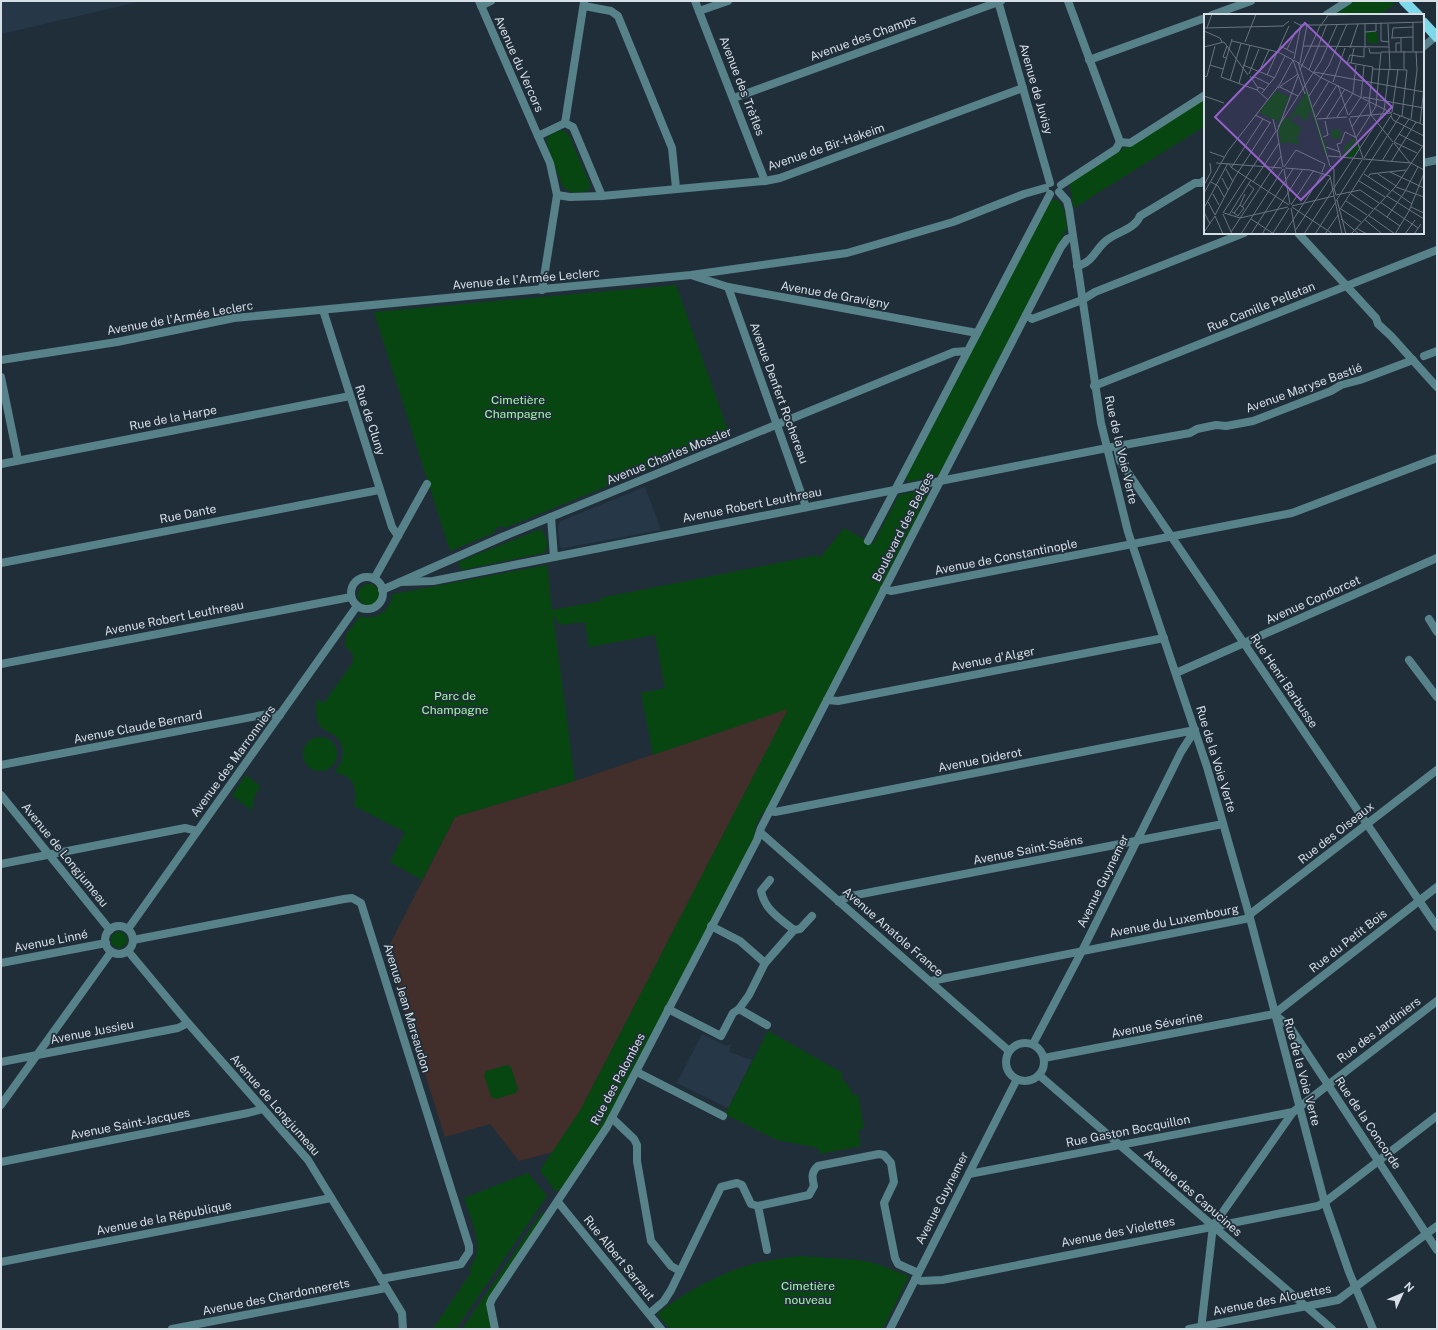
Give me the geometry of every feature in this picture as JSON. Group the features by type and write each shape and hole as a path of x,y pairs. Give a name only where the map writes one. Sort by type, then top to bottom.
{"main road":[{"path":"1404,1 1417,14"},
{"path":"1424,19 1437,34"},
{"path":"1424,23 1437,34"}],"street":[{"path":"480,3 492,1"},
{"name":"Avenue des Trèfles","path":"695,1 765,181"},
{"path":"699,11 728,1"},
{"name":"Avenue de Juvisy","path":"999,1 1049,188"},
{"name":"Avenue des Champs","path":"734,98 999,1"},
{"path":"1068,1 1120,142 1130,143 1204,96"},
{"path":"1215,14 1251,1"},
{"path":"1328,14 1348,1"},
{"name":"Avenue du Vercors","path":"480,3 550,163 557,195"},
{"path":"565,123 584,4 611,10 618,16 672,148 676,188"},
{"path":"1089,60 1204,18"},
{"path":"1424,46 1437,34"},
{"name":"Avenue de Bir-Hakeim","path":"557,195 570,197 602,196 765,181 780,178 1023,88"},
{"path":"538,136 565,123"},
{"path":"565,123 573,127 602,196"},
{"name":"Rue de la Voie Verte","path":"1120,142 1116,149 1060,189 1067,201 1094,386 1107,448 1132,545 1195,730 1223,824 1249,916 1274,1014 1296,1110 1325,1202 1356,1288 1373,1329"},
{"path":"1424,163 1437,160"},
{"path":"1077,266 1087,263 1107,240 1138,222 1140,216 1195,183 1201,183 1204,181"},
{"name":"Avenue de l'Armée Leclerc","path":"1,360 117,342 234,318 691,275 847,253 953,222 1024,194 1049,188"},
{"name":"Boulevard des Belges","path":"868,541 977,333 1049,188"},
{"path":"542,290 557,195"},
{"path":"1026,315 1032,319 1082,300 1095,292 1241,234"},
{"path":"1299,234 1376,318 1378,324 1391,336 1437,388"},
{"name":"Boulevard des Belges","path":"761,833 761,828 1061,247 1067,239 1072,238"},
{"name":"Rue Camille Pelletan","path":"1094,386 1437,250"},
{"name":"Avenue de Gravigny","path":"691,275 728,287 977,333"},
{"name":"Avenue Denfert Rochereau","path":"728,287 806,507"},
{"name":"Rue de Cluny","path":"323,310 379,490 392,527 398,536"},
{"name":"Avenue Charles Mossler","path":"382,590 430,567 777,424 954,352 967,351"},
{"name":"Avenue Maryse Bastié","path":"1107,448 1190,433 1197,429 1216,425 1226,426 1253,421 1331,391 1346,383 1360,380 1437,351"},
{"path":"1,377 18,460"},
{"name":"Rue de la Harpe","path":"1,464 350,396"},
{"name":"Rue Henri Barbusse","path":"1119,446 1118,452 1120,461 1437,927"},
{"name":"Avenue Robert Leuthreau","path":"401,582 433,581 1107,448"},
{"name":"Avenue de Constantinople","path":"884,589 892,591 1132,545 1292,512 1437,458"},
{"path":"374,579 427,484"},
{"name":"Rue Dante","path":"1,563 379,490"},
{"path":"551,517 554,556"},
{"name":"Avenue Condorcet","path":"1176,673 1437,558"},
{"path":"364,578 374,579 382,590 382,599 376,607 366,610 357,606 351,597 352,586 355,582 364,578"},
{"name":"Avenue Robert Leuthreau","path":"1,664 351,597"},
{"name":"Avenue des Marronniers","path":"128,929 357,606"},
{"path":"1429,619 1437,632"},
{"name":"Avenue d'Alger","path":"827,700 838,701 1164,638"},
{"path":"1409,660 1437,697"},
{"name":"Avenue Claude Bernard","path":"1,765 268,714 280,715"},
{"name":"Avenue Diderot","path":"770,811 775,812 1195,730"},
{"name":"Avenue Guynemer","path":"1033,1044 1082,952 1181,752 1195,730"},
{"name":"Rue des Oiseaux","path":"1249,916 1437,770"},
{"name":"Avenue de Longjumeau","path":"1,795 110,930"},
{"name":"Avenue Saint-Saëns","path":"838,902 851,896 1223,824"},
{"path":"1,864 185,828 197,831"},
{"name":"Avenue Anatole France","path":"761,833 838,902 1009,1050"},
{"name":"Rue des Palombes","path":"495,1329 490,1304 492,1299 558,1202 612,1118 711,926 761,833"},
{"path":"770,880 761,890 765,904 772,913 794,930"},
{"name":"Rue du Petit Bois","path":"1274,1014 1437,887"},
{"name":"Avenue Jean Marsaudon","path":"133,940 344,899 352,898 361,903 469,1246 469,1252 461,1264 381,1280"},
{"path":"668,1009 721,1036 733,1014 739,1009 765,963 794,930 800,929 812,916"},
{"name":"Avenue du Luxembourg","path":"931,981 1082,952 1249,916"},
{"path":"119,926 128,929 133,940 128,951 120,954 111,952 106,943 106,936 110,930 119,926"},
{"path":"711,926 740,941 765,963"},
{"name":"Avenue Linné","path":"1,963 106,943"},
{"name":"Avenue de Longjumeau","path":"128,951 188,1024 308,1160 402,1313 403,1329"},
{"path":"1,1106 111,952"},
{"name":"Rue des Jardiniers","path":"1296,1110 1327,1084 1437,1001"},
{"path":"739,1009 767,1025"},
{"name":"Avenue Séverine","path":"1044,1058 1274,1014"},
{"name":"Rue de la Concorde","path":"1274,1014 1290,1027 1437,1250"},
{"name":"Avenue Jussieu","path":"1,1062 178,1028 188,1024"},
{"path":"1024,1042 1033,1044 1041,1050 1044,1058 1044,1067 1039,1075 1029,1081 1017,1079 1010,1074 1007,1069 1006,1063 1009,1050 1018,1043 1024,1042"},
{"path":"636,1072 723,1116"},
{"name":"Avenue des Capucines","path":"1039,1075 1332,1329"},
{"name":"Avenue Guynemer","path":"890,1329 1017,1079"},
{"name":"Avenue Saint-Jacques","path":"1,1162 240,1115 263,1109"},
{"path":"1201,1328 1213,1226 1296,1110"},
{"name":"Rue Gaston Bocquillon","path":"969,1174 1296,1110"},
{"name":"Avenue des Violettes","path":"916,1276 921,1281 942,1280 1318,1206 1437,1116"},
{"path":"612,1118 634,1139 637,1145 637,1161 652,1241 672,1266 680,1271"},
{"path":"649,1314 664,1301 720,1187 737,1183 742,1185 751,1204 758,1206 809,1195 814,1186 812,1176 814,1169 818,1166 879,1154 884,1155 891,1162 894,1182 884,1203 895,1258 898,1264 916,1276"},
{"name":"Avenue de la République","path":"1,1262 331,1198"},
{"name":"Rue Albert Sarraut","path":"558,1202 661,1329"},
{"path":"758,1206 766,1250"},
{"name":"Avenue des Alouettes","path":"1189,1329 1201,1328 1338,1300 1437,1226"},
{"name":"Avenue des Chardonnerets","path":"172,1329 386,1288"}],"shaded area":[{"path":"1,1 142,1 1,34"},
{"path":"645,487 661,530 563,548 560,546 558,526 561,521"},
{"path":"789,708 581,1109 553,1152 519,1161 490,1124 445,1137 386,952 455,817 575,781"},
{"path":"702,1034 726,1046 731,1044 729,1052 752,1060 728,1108 677,1083"}],"green space":[{"path":"1353,1 1392,1 1395,4 1380,14 1334,14"},
{"path":"1204,99 1204,127 1074,208 1069,182"},
{"path":"561,130 568,133 590,184 588,191 573,193 563,187 546,141 549,135"},
{"path":"1052,200 1058,200 1064,210 1067,228 939,475 908,482 906,478 1049,202"},
{"name":"Cimetière Champagne","path":"676,285 730,436 505,528 501,526 496,528 494,533 450,551 374,312"},
{"name":"Parc de Champagne","path":"923,490 928,498 767,808 756,825 754,837 610,1116 561,1190 555,1191 540,1170 581,1109 788,709 653,755 641,693 665,688 655,635 589,647 585,622 560,625 553,615 575,781 455,817 422,880 390,862 405,832 354,806 355,788 353,784 344,775 335,771 342,758 343,753 341,743 334,735 322,728 317,718 317,699 324,703 353,662 353,654 345,646 346,635 360,616 377,616 386,610 393,594 547,565 552,610 601,601 600,598 818,555 819,559 844,528 873,544 899,495"},
{"path":"541,529 547,541 547,547 544,553 461,570 458,562"},
{"path":"369,584 377,587 380,595 377,603 369,606 361,603 358,595 361,587"},
{"path":"317,737 323,737 332,742 336,748 336,760 332,766 323,771 317,771 308,766 303,757 303,751 308,742"},
{"path":"246,775 260,786 254,797 252,811 232,795"},
{"path":"116,932 122,932 127,937 125,946 122,948 116,948 111,943 111,937"},
{"path":"768,1031 843,1073 841,1077 850,1088 853,1095 858,1094 864,1129 858,1130 861,1146 819,1154 819,1148 777,1140 725,1114"},
{"path":"507,1065 511,1067 518,1089 516,1093 496,1099 491,1097 484,1075 486,1071"},
{"path":"528,1173 547,1196 456,1329 433,1329 472,1271 469,1269 477,1252 476,1234 464,1198"},
{"path":"542,1212 545,1215 490,1296 491,1329 462,1329"},
{"name":"Cimetière nouveau","path":"800,1256 859,1260 874,1263 909,1276 883,1329 670,1329 657,1314 694,1289 720,1276 766,1261"}]}
